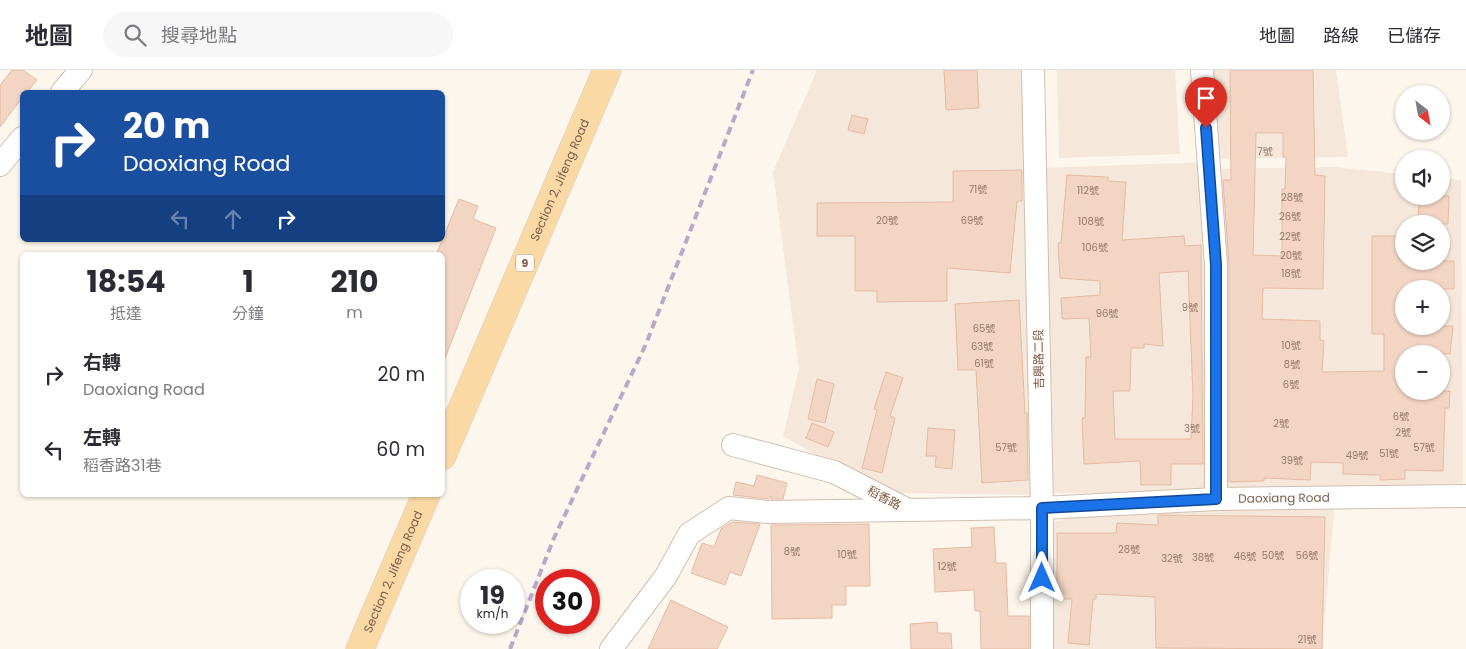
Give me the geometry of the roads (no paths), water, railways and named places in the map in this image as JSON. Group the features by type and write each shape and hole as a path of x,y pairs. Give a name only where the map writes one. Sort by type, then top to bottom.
{"main road":[{"name":"Section 2, Jifeng Road","path":"445,449 607,70"},
{"name":"Section 2, Jifeng Road","path":"360,649 425,497"}],"street":[{"path":"64,90 81,70"},
{"name":"吉興路二段","path":"1033,70 1042,508 1042,649"},
{"path":"1202,70 1216,265 1216,499"},
{"path":"0,165 20,140"},
{"name":"稻香路","path":"733,444 834,472 908,510 1042,508"},
{"name":"Daoxiang Road","path":"1042,508 1216,499 1466,496"},
{"path":"611,649 666,576 689,534 729,508 767,512 908,510"}],"railway":[{"path":"510,649 554,538 646,344 753,70"}]}
